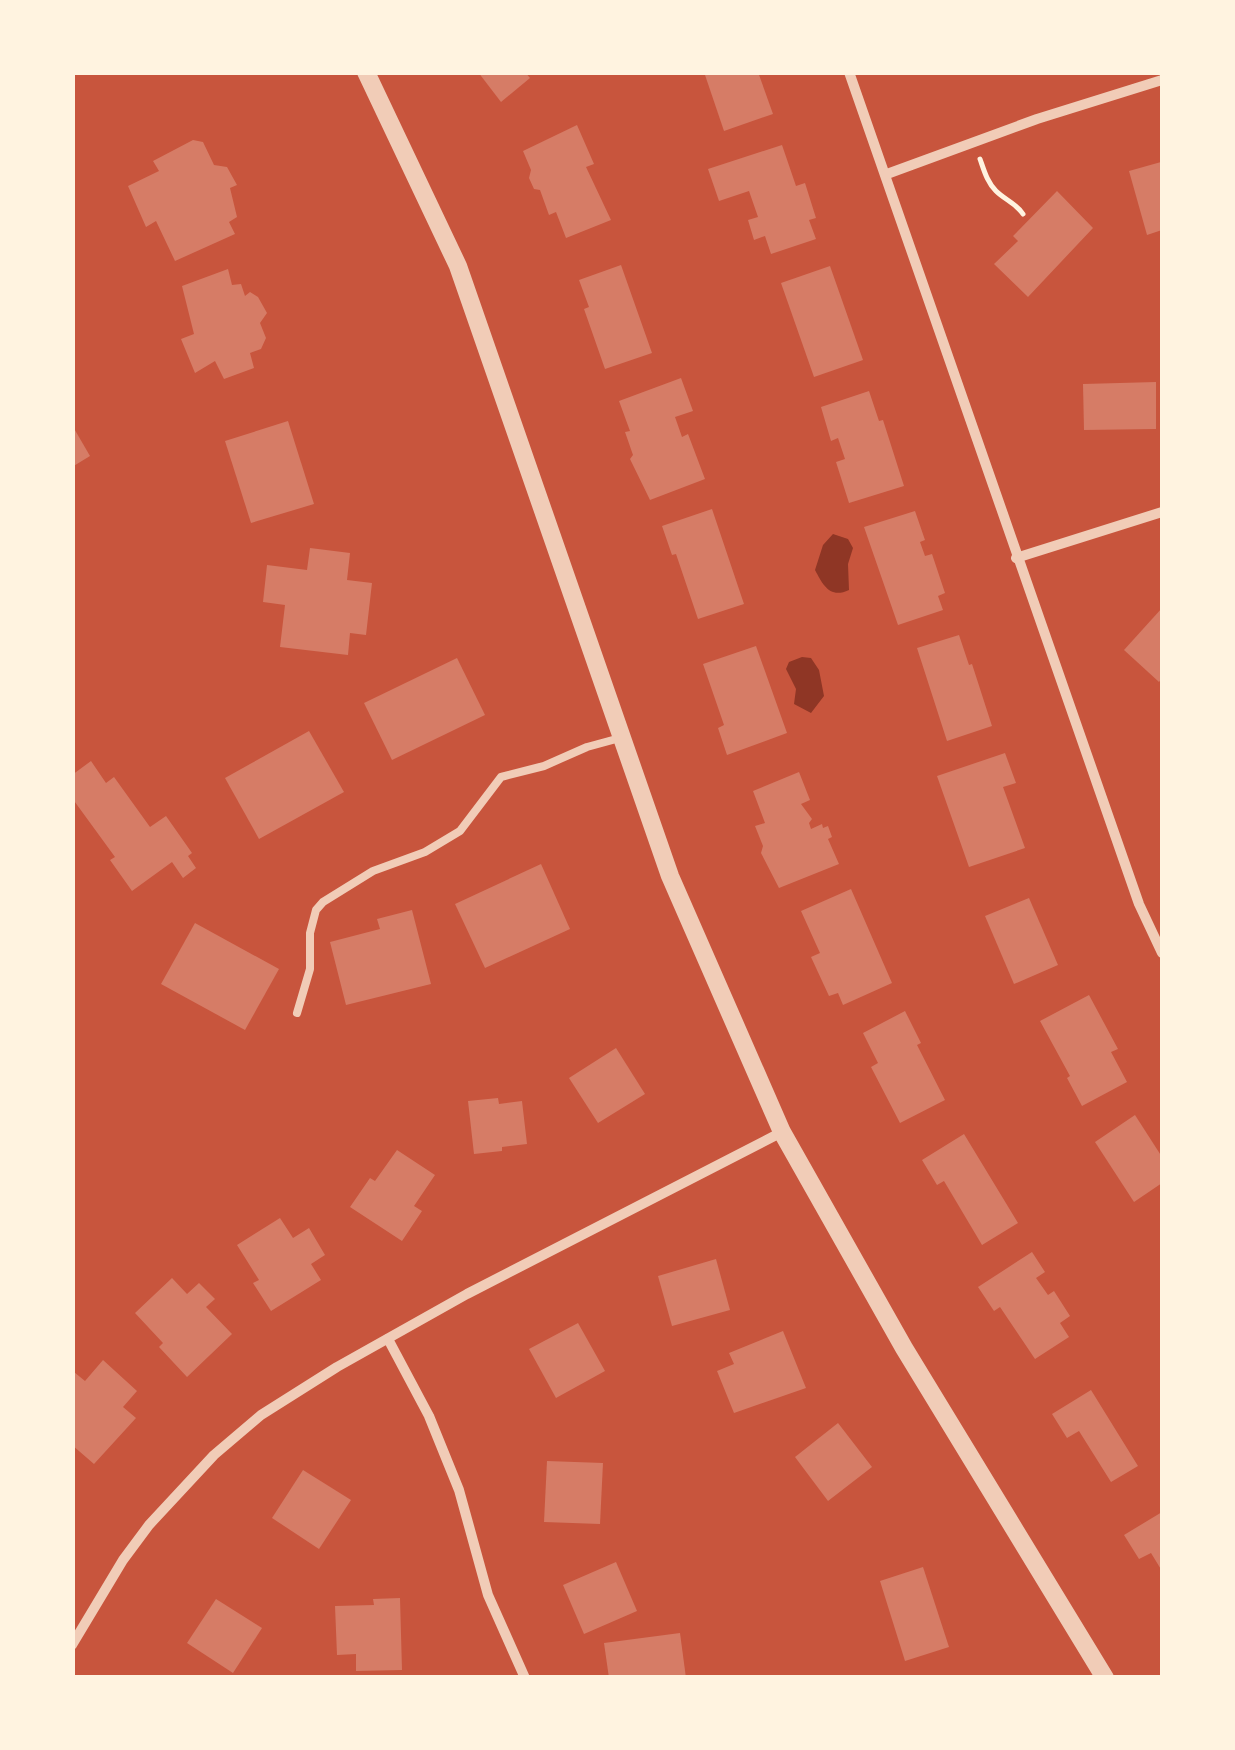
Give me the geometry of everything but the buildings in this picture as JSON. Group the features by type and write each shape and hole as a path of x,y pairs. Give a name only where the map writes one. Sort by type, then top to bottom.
{"street":[{"path":"366,72 458,266 670,876 782,1132 894,1330 1105,1678"},
{"path":"849,72 1139,904 1162,952"},
{"path":"887,174 1162,80"},
{"path":"1016,558 1162,512"},
{"path":"72,1645 149,1524 214,1455 274,1407 467,1294 782,1132"},
{"path":"388,1339 429,1416 453,1475 488,1595 525,1678"}],"lane":[{"path":"296,1013 310,969 310,933 316,910 324,902 374,871 425,852 460,832 501,777 620,738"}],"path":[{"path":"979,141 979,158 987,178 1023,214"}],"shaded area":[{"path":"833,534 848,539 853,548 848,564 849,590 837,593 828,589 815,570 823,545"},
{"path":"811,658 819,670 824,696 811,713 794,704 796,689 786,669 789,662"}]}
